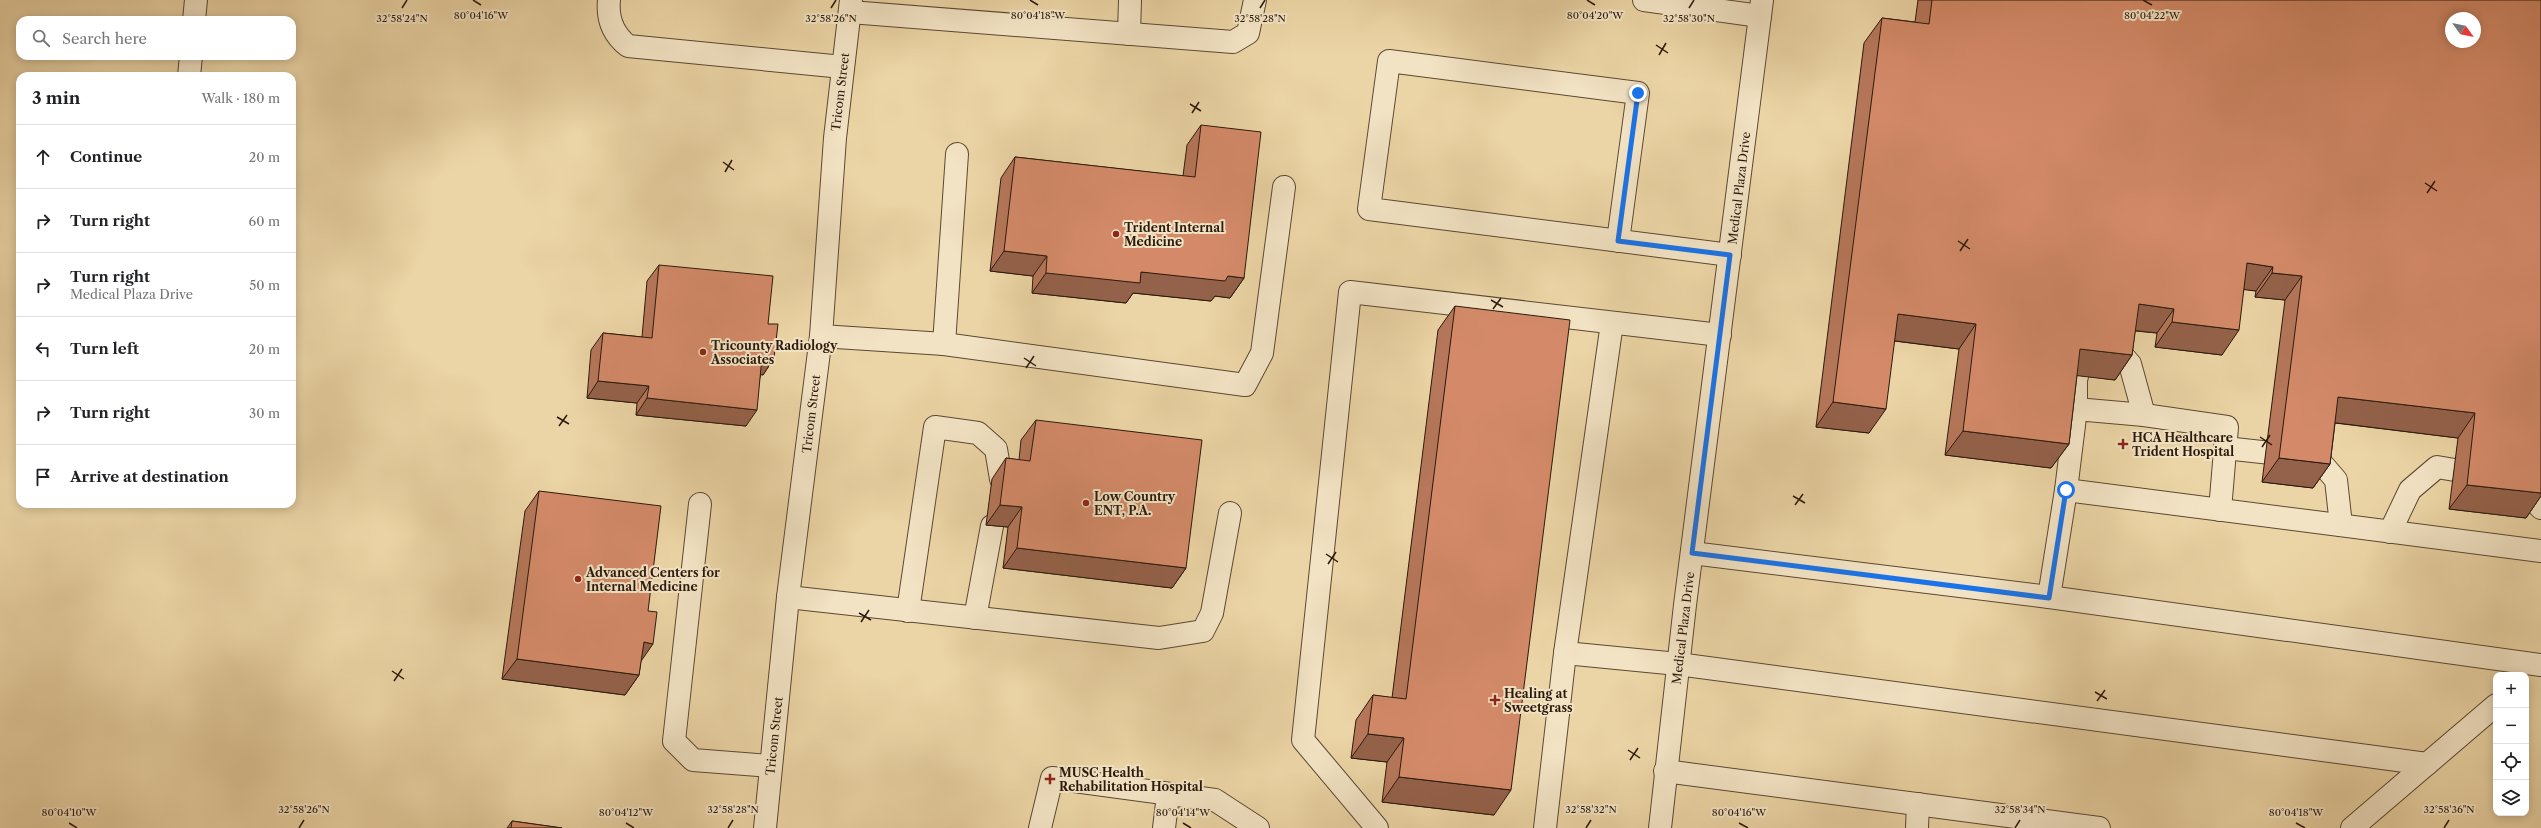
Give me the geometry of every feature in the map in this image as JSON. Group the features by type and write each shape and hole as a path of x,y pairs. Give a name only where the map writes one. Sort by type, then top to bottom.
{"street":[{"path":"194,16 196,0"},
{"path":"609,0 608,10 616,36 628,46 843,67"},
{"path":"1129,34 1130,0"},
{"path":"850,6 938,9 1129,34 1233,42 1248,33 1255,0"},
{"path":"1644,0 1761,8"},
{"name":"Tricom Street","path":"765,828 788,597 820,336 835,138 850,6"},
{"name":"Medical Plaza Drive","path":"1660,828 1665,771 1678,664 1761,8"},
{"path":"189,72 191,60"},
{"path":"1618,241 1638,93 1389,61 1369,209 1618,241 1730,255"},
{"path":"944,344 957,154"},
{"path":"820,336 944,344 1245,386 1262,353 1284,187"},
{"path":"1377,828 1303,740 1350,292 1612,323 1720,334"},
{"path":"1545,828 1565,653 1612,323"},
{"path":"2049,598 2066,490 2076,409 2076,380 2084,348 2111,343 2130,364 2144,415"},
{"path":"2076,409 2144,415 2227,427 2220,510"},
{"path":"908,611 935,427 978,433 996,449 1001,479"},
{"path":"2225,448 2317,458 2336,480 2341,525"},
{"path":"2390,532 2410,490 2437,467 2515,481 2541,508"},
{"path":"2066,490 2541,551"},
{"path":"700,504 674,741 693,760 771,766"},
{"path":"788,597 1160,638 1203,631 1212,613 1230,513"},
{"path":"975,618 992,526"},
{"path":"1692,553 2049,598 2541,666"},
{"path":"1565,653 1678,664 2427,764"},
{"path":"2529,677 2541,666"},
{"path":"2352,828 2493,708"},
{"path":"1665,771 2099,828"},
{"path":"1040,828 1052,778 1168,795 1215,800 1258,828"},
{"path":"1164,828 1168,795"},
{"path":"1917,828 1918,804"}],"building":[{"path":"1932,0 2541,0 2541,493 2467,485 2475,413 2338,397 2330,464 2279,458 2302,276 2272,273 2273,267 2247,263 2239,330 2172,322 2174,309 2139,304 2132,355 2080,349 2069,444 1963,431 1976,324 1898,314 1886,409 1833,402 1882,18 1929,24"},
{"name":"Trident Internal Medicine","path":"1201,125 1261,132 1244,278 1228,276 1225,281 1141,272 1140,283 1046,273 1047,256 1004,251 1015,157 1195,177"},
{"name":"Tricounty Radiology Associates","path":"659,265 773,276 768,324 778,324 774,358 762,357 757,410 647,398 649,386 598,381 603,333 652,338"},
{"path":"1455,306 1570,320 1511,790 1399,777 1404,738 1368,734 1373,695 1406,699"},
{"name":"Low Country ENT, P.A.","path":"1036,420 1202,440 1186,568 1017,548 1022,507 1000,505 1006,458 1030,461"},
{"name":"Advanced Centers for Internal Medicine","path":"539,491 661,506 648,611 657,612 653,644 644,642 639,675 517,659"},
{"path":"512,821 562,828 511,828"}],"place":[{"name":"Trident Internal Medicine","path":"1116,234"},
{"name":"Tricounty Radiology Associates","path":"703,352"},
{"name":"HCA Healthcare Trident Hospital","path":"2123,444"},
{"name":"Low Country ENT, P.A.","path":"1086,503"},
{"name":"Advanced Centers for Internal Medicine","path":"578,579"},
{"name":"Healing at Sweetgrass","path":"1495,700"},
{"name":"MUSC Health Rehabilitation Hospital","path":"1050,779"}],"route":[{"path":"1638,93 1618,241 1730,255 1692,553 2049,598 2066,490"}]}
